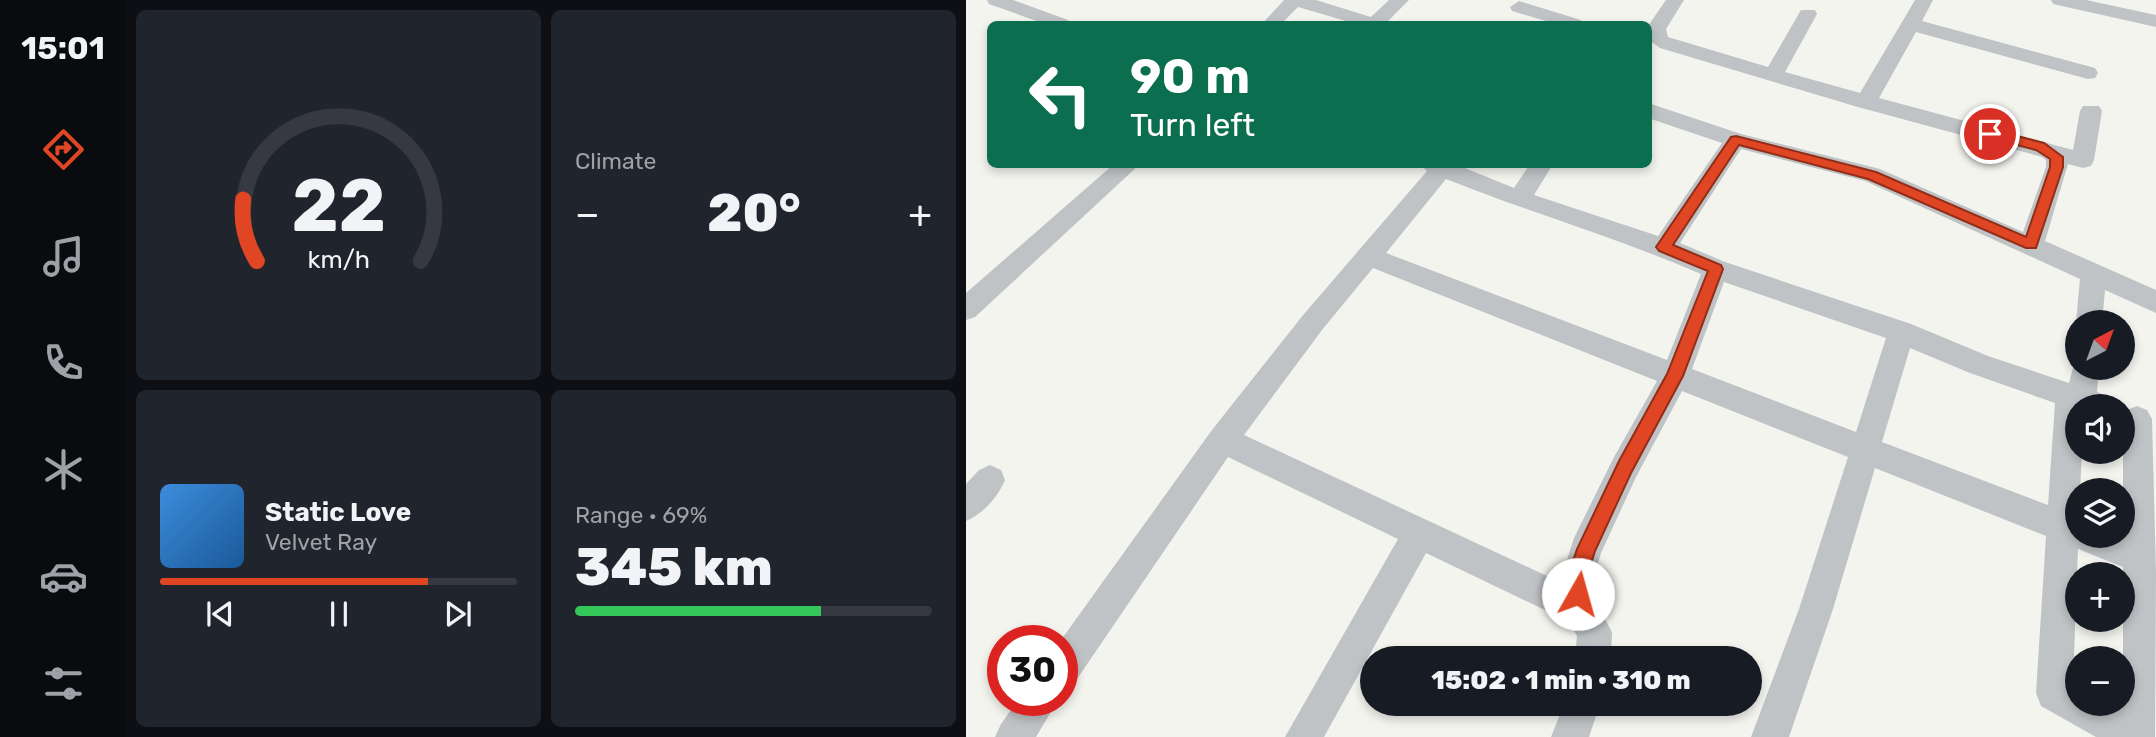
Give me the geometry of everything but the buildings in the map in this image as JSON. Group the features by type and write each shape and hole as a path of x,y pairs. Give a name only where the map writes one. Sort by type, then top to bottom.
{"street":[{"path":"996,0 1053,21"},
{"path":"1274,21 1295,0 1365,21"},
{"path":"1378,21 1400,0"},
{"path":"1675,0 1652,34 1667,44 1866,102 2083,160 2091,111"},
{"path":"1866,102 1924,0"},
{"path":"2060,0 2156,21"},
{"path":"1519,7 1564,21"},
{"path":"1773,75 1808,14"},
{"path":"1910,24 2088,73"},
{"path":"1652,111 1736,140 1872,175 2156,302"},
{"path":"1664,247 1736,140"},
{"path":"2031,244 2057,167 2057,157 2050,151"},
{"path":"966,309 1125,168"},
{"path":"1078,646 1223,440 1435,168"},
{"path":"1439,168 1519,199 1664,247 1716,269 1901,332 1980,365 2084,392 2078,478"},
{"path":"1519,199 1539,168"},
{"path":"1367,256 2065,528"},
{"path":"1594,646 1595,632 1580,609 1576,579 1586,549 1625,467 1675,376 1716,269"},
{"path":"2090,310 2093,273"},
{"path":"1770,737 1816,609 1901,332"},
{"path":"2073,548 2054,693 2134,737 2141,675 2138,419"},
{"path":"1223,440 1580,609"},
{"path":"966,506 990,481"},
{"path":"1304,737 1419,533"},
{"path":"2117,548 2138,556"},
{"path":"1014,737 1029,716"},
{"path":"1570,737 1578,716"}],"route":[{"path":"1578,594 1576,579 1586,549 1625,467 1675,376 1716,269 1664,247 1736,140 1872,175 2031,244 2057,167 2057,157 2040,146 1990,134"}]}
